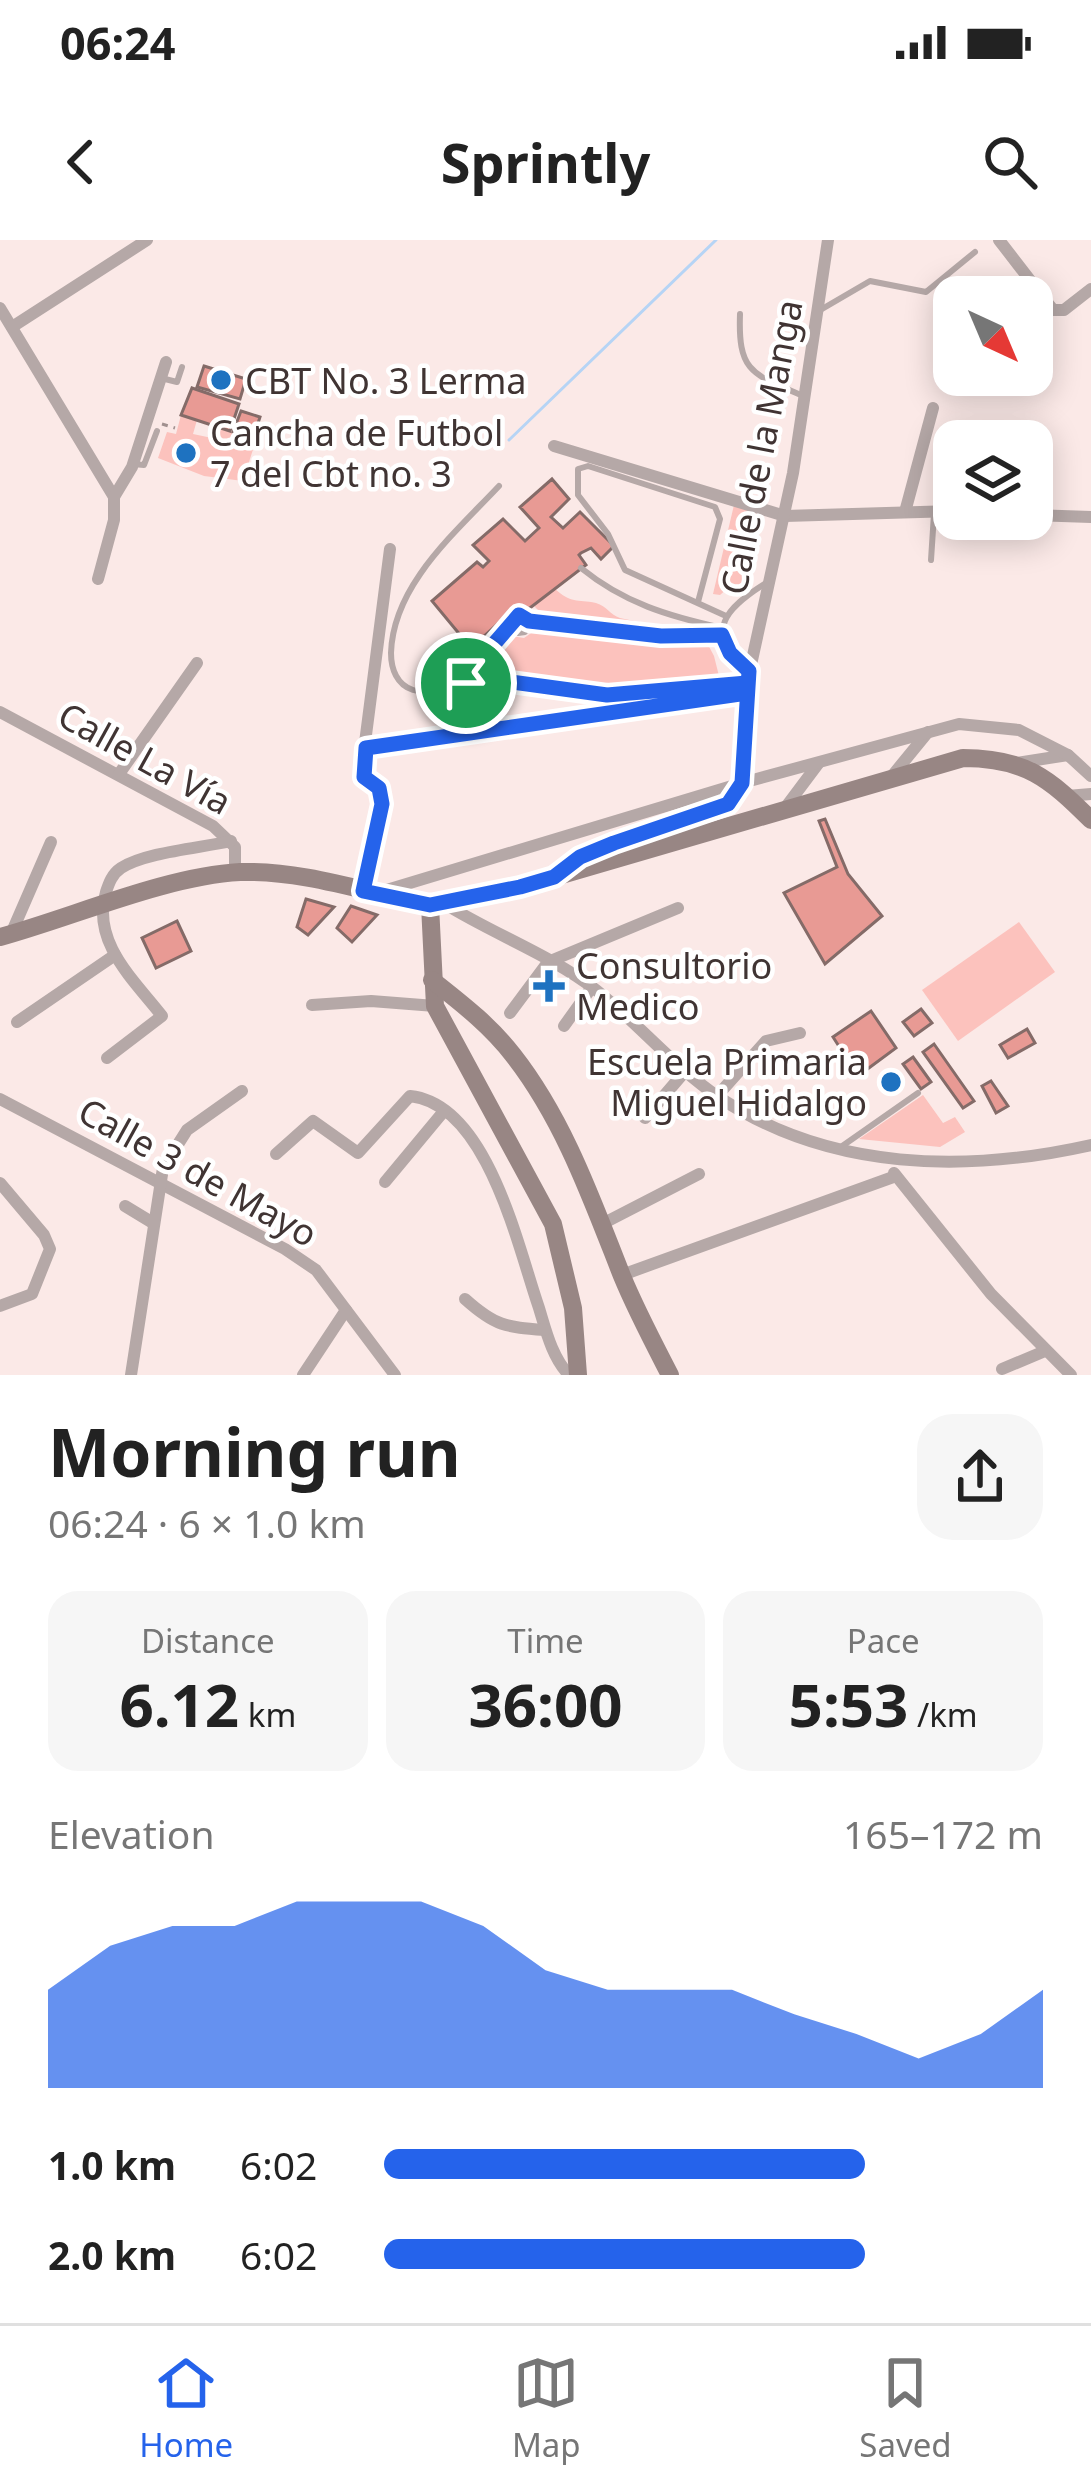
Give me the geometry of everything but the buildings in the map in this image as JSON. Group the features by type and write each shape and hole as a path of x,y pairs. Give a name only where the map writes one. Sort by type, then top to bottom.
{"main road":[{"path":"5,935 190,880 235,873 283,874 438,905 554,877 963,758 1017,763 1067,796 1091,820"},
{"path":"438,905 432,980 435,1006 553,1224 573,1308 569,1372"},
{"path":"432,980 478,1017 513,1055 575,1159 622,1275 670,1375"}],"street":[{"path":"12,327 147,240"},
{"name":"Calle de la Manga","path":"742,783 748,682 766,583 785,516 828,240"},
{"path":"1000,240 1053,310 1064,310 1091,289"},
{"path":"0,308 114,497 114,520 98,579"},
{"path":"114,497 134,464 166,362"},
{"path":"904,512 933,408"},
{"path":"554,446 785,516 933,510"},
{"path":"1053,516 1091,518"},
{"path":"391,549 364,777 379,788 382,804 368,892 959,724 1019,730 1067,755 1091,776"},
{"path":"119,774 197,662"},
{"path":"366,748 748,682"},
{"name":"Calle La Vía","path":"0,712 213,826 231,841 235,873"},
{"path":"891,778 929,731"},
{"path":"1017,763 1067,755"},
{"path":"785,808 818,763"},
{"path":"554,877 580,857 728,804 742,783"},
{"path":"1067,796 1091,794"},
{"path":"107,1058 162,1016 106,936 102,907 108,885 120,868 231,841"},
{"path":"5,935 51,842"},
{"path":"438,905 592,987 716,1096 760,1122 835,1151 887,1161 983,1159 1091,1145"},
{"path":"511,1013 548,962 679,908"},
{"path":"17,1022 116,956"},
{"path":"564,1025 592,987"},
{"path":"312,1005 356,1001 435,1006"},
{"path":"716,1096 766,1041 800,1033"},
{"path":"645,1118 687,1069"},
{"path":"131,1375 160,1182 170,1153 187,1130 242,1091"},
{"path":"276,1154 313,1121 325,1125 358,1153 410,1096 423,1098 444,1112 478,1147 507,1209 545,1330 569,1372 545,1375"},
{"name":"Calle 3 de Mayo","path":"0,1099 285,1249 316,1270 395,1375"},
{"path":"385,1182 444,1112"},
{"path":"887,1161 991,1294 1070,1375"},
{"path":"604,1223 699,1174"},
{"path":"622,1275 896,1176"},
{"path":"0,1183 44,1235 50,1249 32,1294 0,1306"},
{"path":"125,1206 153,1223"},
{"path":"465,1299 503,1327 545,1330"},
{"path":"303,1375 346,1310"},
{"path":"1002,1369 1045,1351"}],"lane":[{"path":"818,311 870,281 926,292 975,252"},
{"path":"740,314 738,351 746,364 757,375 805,396"},
{"path":"161,378 176,382 182,367"},
{"path":"134,464 144,465 157,430"},
{"path":"698,602 720,519 715,507 588,466 578,469 578,495 608,534 618,563 640,578 726,616"},
{"path":"499,486 420,574 394,623 392,664 400,682 410,689 425,692 504,681 607,695 748,682 722,632 726,616 738,602 766,583"},
{"path":"931,560 933,527"},
{"path":"580,568 624,599 722,632"},
{"path":"466,683 481,659 512,627 525,632 529,621 661,636 722,632"},
{"path":"835,1151 918,1093"}],"shaded area":[{"path":"181,415 197,420 193,434 212,438 217,426 256,440 243,481 204,476 158,458 167,432 176,434"},
{"path":"734,505 761,512 744,584 713,594"},
{"path":"554,588 570,599 600,604 620,618 696,631 542,614 534,606"},
{"path":"540,627 705,639 719,676 601,685 541,680 486,663 511,636 524,638"},
{"path":"1019,922 1055,972 958,1041 922,990"},
{"path":"923,1095 943,1123 955,1117 965,1132 940,1147 859,1139"}],"waterway":[{"path":"509,440 716,240"}],"place":[{"name":"CBT No. 3 Lerma","path":"221,380"},
{"name":"Cancha de Futbol 7 del Cbt no. 3","path":"186,453"},
{"name":"Consultorio Medico","path":"549,986"},
{"name":"Escuela Primaria Miguel Hidalgo","path":"891,1082"}],"route":[{"path":"519,615 529,621 631,634 722,635 730,653 749,671 742,783 728,804 614,843 580,857 554,877 520,887 430,905 363,891 382,804 379,788 364,777 366,748 747,693 747,683 607,695 504,681 466,683 519,615"}]}
